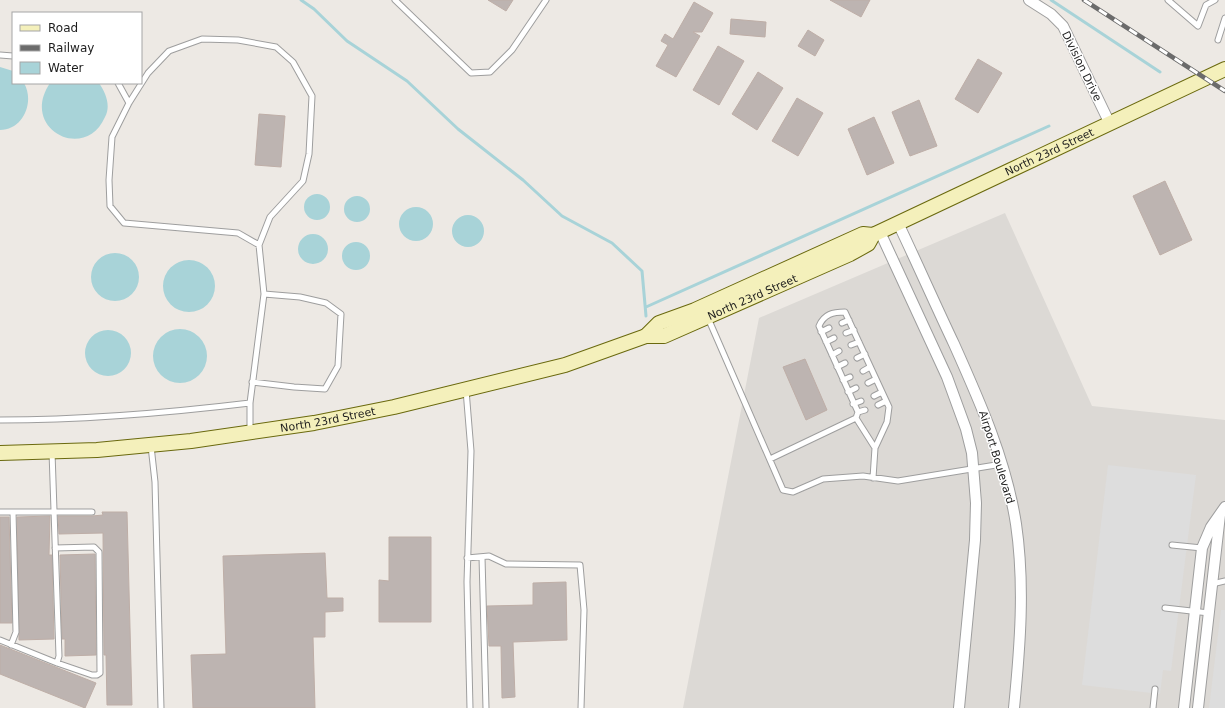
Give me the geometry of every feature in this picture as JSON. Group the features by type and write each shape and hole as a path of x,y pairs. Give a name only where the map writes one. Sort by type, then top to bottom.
{"main road":[{"name":"North 23rd Street","path":"646,336 659,323 709,304 863,234 877,233 1225,69"},
{"name":"North 23rd Street","path":"0,453 52,452 151,445 250,433 314,423 387,408 566,365 646,336 664,336 708,318 850,254 868,244 877,233"}],"street":[{"name":"Division Drive","path":"1029,0 1051,14 1063,26 1110,124"},
{"name":"Airport Boulevard","path":"898,223 981,403 1002,464 1016,525 1021,585 1021,635 1014,708"},
{"name":"Airport Boulevard","path":"877,233 948,377 966,429 974,470 976,503 975,540 959,708"},
{"path":"1184,708 1202,548 1211,527 1223,513"},
{"path":"1198,708 1212,584 1223,513"}],"lane":[{"path":"395,0 471,73 490,72 512,50 546,0"},
{"path":"1168,0 1198,26 1206,5 1215,0"},
{"path":"1218,40 1225,18"},
{"path":"142,82 148,73 169,51 202,39 238,40 276,47 292,62 312,96 309,154 304,181 270,217 259,245 264,294 252,382 250,433"},
{"path":"0,55 12,56"},
{"path":"119,84 129,103"},
{"path":"141,84 129,103 112,137 109,180 110,206 124,223 238,233 259,245"},
{"path":"252,382 294,388 325,389 338,366 341,314 326,303 300,297 264,294"},
{"path":"873,478 875,448 887,422 889,406 845,312 834,312 822,319 819,326 857,415 875,448"},
{"path":"708,318 783,490 793,492 823,479 863,476 898,480 974,470 1002,464"},
{"path":"842,323 849,320"},
{"path":"822,332 829,328"},
{"path":"846,333 854,330"},
{"path":"826,342 834,338"},
{"path":"852,345 859,342"},
{"path":"832,355 839,351"},
{"path":"857,358 865,354"},
{"path":"837,367 845,363"},
{"path":"863,371 870,367"},
{"path":"843,380 850,377"},
{"path":"868,383 876,379"},
{"path":"848,392 856,388"},
{"path":"465,389 471,451 467,558 470,708"},
{"path":"874,396 882,392"},
{"path":"853,404 861,401"},
{"path":"878,405 886,401"},
{"path":"0,420 50,420 175,412 250,403"},
{"path":"770,459 865,410"},
{"path":"151,445 155,482 161,708"},
{"path":"52,452 59,656 57,663"},
{"path":"0,512 92,512"},
{"path":"11,645 16,632 13,512"},
{"path":"1172,545 1202,548"},
{"path":"0,640 57,663 92,675 97,675 101,668 99,552 94,547 56,548"},
{"path":"467,558 489,556 506,564 580,565 584,610 581,708"},
{"path":"482,557 486,708"},
{"path":"1212,584 1225,581"},
{"path":"1164,608 1209,613"},
{"path":"1153,708 1155,689"}],"shaded area":[{"path":"1005,213 1092,406 1225,420 1225,708 683,708 759,318"},
{"path":"1108,465 1196,475 1171,671 1163,670 1160,694 1082,685"},
{"path":"1221,610 1225,610 1225,708 1209,708"}],"water":[{"path":"0,67 12,71 12,84 24,84 28,98 25,114 21,120 8,129 0,130"},
{"path":"50,84 100,84 106,95 108,108 105,117 96,131 84,138 71,139 58,134 49,126 43,114 43,100"},
{"path":"317,194 327,197 330,207 327,217 317,220 307,217 304,207 307,197"},
{"path":"357,196 366,200 370,209 366,218 357,222 348,218 344,209 348,200"},
{"path":"413,207 419,207 423,208 430,214 433,224 432,231 426,238 419,241 413,241 409,240 402,234 399,227 399,221 400,217 406,210"},
{"path":"465,215 471,215 480,219 484,231 480,243 471,247 465,247 456,243 452,234 452,228 456,219"},
{"path":"313,234 323,239 328,249 323,259 313,264 303,259 298,249 303,239"},
{"path":"356,242 366,246 370,256 366,266 356,270 346,266 342,256 346,246"},
{"path":"115,253 124,255 132,260 137,268 139,277 137,286 132,294 124,299 115,301 106,299 98,294 93,286 91,277 93,268 98,260 106,255"},
{"path":"189,260 199,262 207,268 213,276 215,286 213,296 207,304 199,310 189,312 179,310 171,304 165,296 163,286 165,276 171,268 179,262"},
{"path":"175,329 185,329 195,333 203,341 207,351 207,361 203,371 195,379 185,383 175,383 165,379 157,371 153,361 153,351 157,341 165,333"},
{"path":"103,330 113,330 121,334 127,340 131,348 131,358 127,366 121,372 113,376 103,376 95,372 89,366 85,358 85,348 89,340 95,334"}],"building":[{"path":"488,0 513,0 506,11"},
{"path":"830,0 870,0 861,17"},
{"path":"694,2 713,13 702,32 693,32 700,36 676,77 656,66 668,45 661,41 665,34 673,39"},
{"path":"731,19 766,22 765,37 730,34"},
{"path":"808,30 824,40 815,56 798,46"},
{"path":"718,46 744,61 719,105 693,90"},
{"path":"978,59 1002,73 978,113 955,99"},
{"path":"758,72 783,88 757,130 732,114"},
{"path":"797,98 823,113 798,156 772,141"},
{"path":"919,100 937,146 910,156 892,112"},
{"path":"259,114 285,116 281,167 255,165"},
{"path":"874,117 894,163 867,175 848,129"},
{"path":"1165,181 1192,240 1160,255 1133,196"},
{"path":"805,359 827,410 806,420 783,367"},
{"path":"102,512 127,512 132,705 107,705 106,655 104,655 103,533 59,534 58,516 103,515"},
{"path":"50,516 49,555 52,555 54,639 19,640 17,517"},
{"path":"0,517 9,517 12,623 0,623"},
{"path":"389,537 431,537 431,622 379,622 379,580 389,581"},
{"path":"325,553 327,598 343,598 343,611 325,612 325,637 313,637 315,708 193,708 191,655 226,654 223,556"},
{"path":"95,554 96,655 65,656 65,639 62,639 60,555"},
{"path":"566,582 567,640 513,642 515,697 502,698 501,646 489,646 487,606 533,605 533,583"},
{"path":"0,645 96,683 85,708 0,674"}],"waterway":[{"path":"301,0 314,9 347,41 407,81 458,129 523,180 562,216 612,243 642,271 646,316"},
{"path":"1051,0 1160,72"},
{"path":"646,307 1049,126"}],"railway":[{"path":"1084,0 1225,91"}]}
